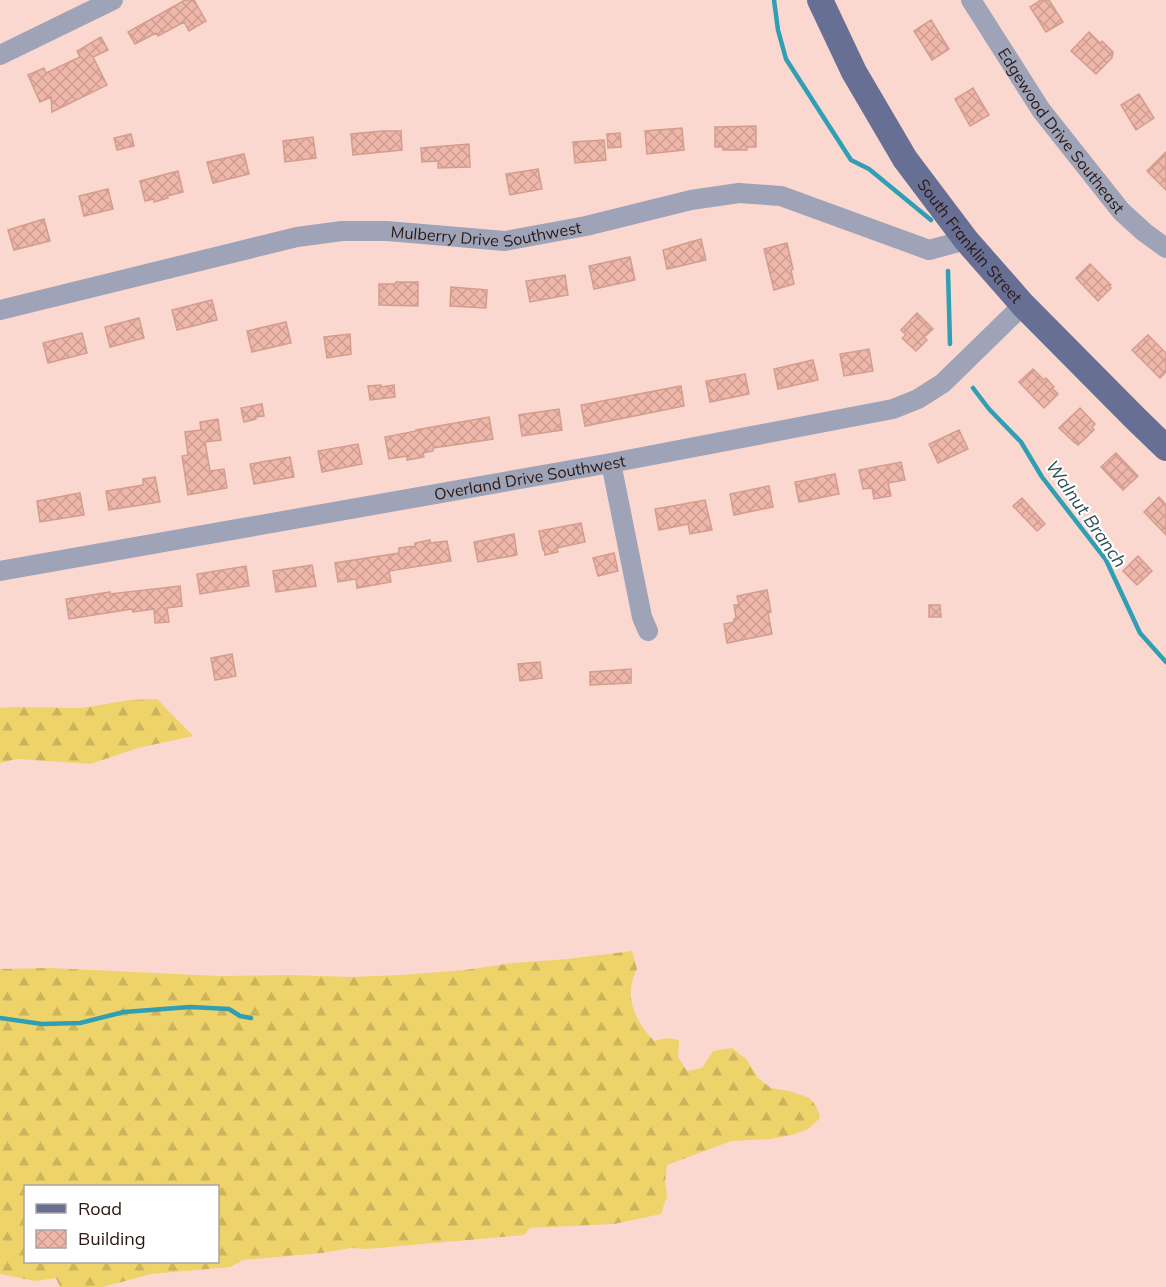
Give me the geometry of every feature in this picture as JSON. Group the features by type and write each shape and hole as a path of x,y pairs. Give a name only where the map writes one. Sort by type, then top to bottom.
{"main road":[{"name":"South Franklin Street","path":"826,2 854,72 905,159 966,240 1023,305 1166,448"}],"street":[{"path":"0,55 113,0"},
{"name":"Edgewood Drive Southeast","path":"971,0 1041,110 1121,211 1166,248"},
{"name":"Mulberry Drive Southwest","path":"0,310 297,237 342,231 387,231 505,240 586,226 692,200 739,193 781,196 928,250 966,240"},
{"name":"Overland Drive Southwest","path":"0,571 611,463 893,409 918,399 943,383 1023,305"},
{"path":"611,463 642,616 648,631"}],"green space":[{"path":"157,699 193,736 138,748 90,764 17,759 0,763 0,708 82,708 130,700"},
{"path":"632,951 637,969 633,979 631,998 636,1016 654,1041 666,1038 679,1040 678,1057 687,1071 702,1068 713,1051 732,1048 747,1060 758,1078 771,1088 810,1098 820,1118 808,1129 792,1135 770,1139 731,1141 667,1165 665,1182 667,1196 661,1214 614,1224 530,1228 524,1235 367,1249 351,1248 243,1260 230,1267 151,1274 103,1287 60,1287 56,1278 35,1281 0,1274 0,969 49,968 219,976 351,977 465,970"}],"building":[{"path":"185,0 194,0 206,21 189,31 184,22 158,36 156,33 135,44 128,32"},
{"path":"1041,0 1049,0 1063,22 1046,32 1030,7"},
{"path":"931,20 949,49 932,60 914,31"},
{"path":"1089,32 1113,52 1112,58 1096,74 1071,51"},
{"path":"101,37 108,50 93,57 107,85 52,112 51,97 40,102 28,75 44,68 46,73 80,57 77,51"},
{"path":"973,88 989,115 970,126 955,99"},
{"path":"1139,94 1154,118 1136,130 1121,105"},
{"path":"756,126 756,147 747,147 747,150 723,150 723,147 715,147 715,127"},
{"path":"682,128 684,150 647,154 645,131"},
{"path":"401,131 402,150 353,155 351,134"},
{"path":"620,133 621,147 608,148 607,134"},
{"path":"131,134 134,146 117,150 114,138"},
{"path":"313,137 316,158 285,162 283,141"},
{"path":"604,140 606,160 575,163 573,142"},
{"path":"469,144 470,167 438,168 438,161 422,162 421,148"},
{"path":"1166,152 1166,190 1147,171"},
{"path":"244,154 249,174 213,183 207,162"},
{"path":"538,169 542,189 510,195 506,174"},
{"path":"178,171 183,192 154,202 154,199 145,201 140,181"},
{"path":"108,189 113,209 84,216 79,196"},
{"path":"44,219 50,241 14,250 8,230"},
{"path":"701,239 706,260 667,269 663,250"},
{"path":"787,243 794,284 774,290 764,249"},
{"path":"630,257 635,280 594,289 589,266"},
{"path":"1090,264 1111,285 1109,286 1111,288 1098,301 1076,278"},
{"path":"565,275 568,295 530,302 526,281"},
{"path":"396,282 418,282 418,306 379,305 379,284 396,284"},
{"path":"451,287 487,290 486,308 450,306"},
{"path":"212,300 217,320 177,330 172,310"},
{"path":"917,313 933,329 924,337 927,340 916,351 902,338 906,335 901,330"},
{"path":"139,318 144,338 110,347 105,327"},
{"path":"286,322 291,343 252,352 247,331"},
{"path":"82,333 87,353 48,363 43,343"},
{"path":"350,334 351,354 327,358 324,337"},
{"path":"1148,335 1166,353 1166,372 1160,378 1132,350"},
{"path":"869,349 873,371 844,376 840,354"},
{"path":"813,360 818,380 778,389 774,369"},
{"path":"1033,369 1044,380 1046,378 1058,394 1044,408 1019,382"},
{"path":"745,374 749,394 710,402 706,381"},
{"path":"381,385 381,387 394,385 395,397 370,400 368,386"},
{"path":"681,386 684,406 585,426 581,405"},
{"path":"262,404 264,416 244,422 241,408"},
{"path":"1080,408 1095,424 1092,427 1094,430 1078,445 1059,428"},
{"path":"559,409 562,430 522,436 519,415"},
{"path":"489,417 493,439 433,448 433,451 423,453 424,457 407,460 407,456 389,459 385,437"},
{"path":"218,419 221,440 205,442 210,471 224,469 227,488 188,495 182,456 188,455 185,432 201,430 200,422"},
{"path":"959,430 968,449 938,463 929,444"},
{"path":"358,444 362,464 322,472 318,451"},
{"path":"1116,453 1138,476 1123,490 1101,467"},
{"path":"290,457 294,477 254,484 250,464"},
{"path":"901,462 905,480 888,483 891,496 874,499 872,488 863,489 859,470"},
{"path":"835,474 839,494 799,502 795,482"},
{"path":"155,477 160,502 109,510 106,491 143,485 143,479"},
{"path":"769,486 773,507 734,515 730,494"},
{"path":"80,493 84,515 40,522 37,501"},
{"path":"1159,497 1166,505 1166,535 1144,512"},
{"path":"1022,498 1045,524 1037,531 1013,506"},
{"path":"705,500 712,530 690,534 688,524 659,530 655,509"},
{"path":"581,523 585,542 557,548 558,552 545,555 539,531"},
{"path":"514,534 517,555 478,562 474,542"},
{"path":"430,540 430,543 447,541 451,561 389,571 391,582 357,588 356,579 338,582 335,563 399,553 399,548 415,546 415,543"},
{"path":"614,553 618,571 598,576 593,558"},
{"path":"1138,556 1152,571 1137,585 1123,571"},
{"path":"312,565 316,586 276,592 273,571"},
{"path":"246,566 249,586 200,594 197,574"},
{"path":"180,586 182,606 167,608 169,622 155,623 154,609 133,612 132,609 69,619 66,599 110,592 110,594"},
{"path":"767,590 772,634 727,643 724,624 734,622 736,618 734,605 739,605 737,596"},
{"path":"929,605 940,605 941,617 929,617"},
{"path":"232,654 236,676 215,680 211,658"},
{"path":"540,662 542,678 520,681 518,664"},
{"path":"631,669 631,683 590,685 590,672"}],"waterway":[{"name":"Walnut Branch","path":"774,0 778,30 786,59 851,160 869,169 931,220"},
{"name":"Walnut Branch","path":"948,271 950,344"},
{"name":"Walnut Branch","path":"973,388 989,409 1021,442 1042,477 1106,560 1140,633 1166,662"},
{"path":"0,1018 42,1024 80,1023 124,1012 190,1007 229,1009 240,1016 251,1018"}]}
